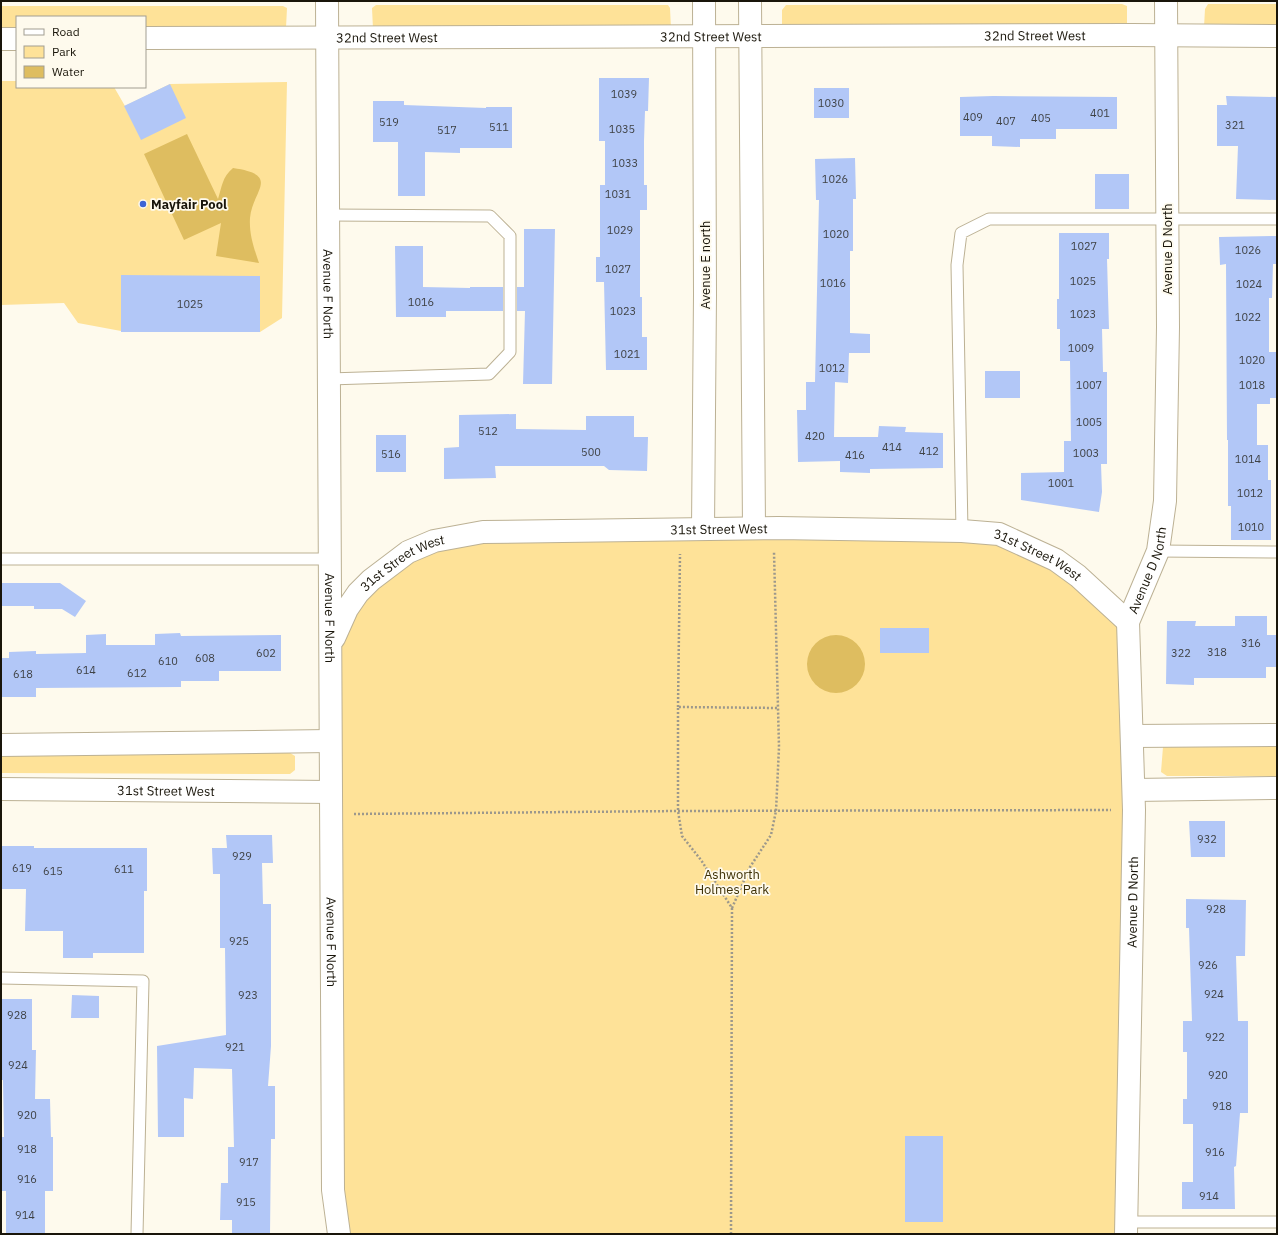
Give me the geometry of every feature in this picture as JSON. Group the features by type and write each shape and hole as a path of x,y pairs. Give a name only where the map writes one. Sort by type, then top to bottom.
{"street":[{"name":"Avenue F North","path":"327,1 333,1190 339,1234"},
{"name":"Avenue E north","path":"703,529 705,295 704,1"},
{"path":"750,1 754,528"},
{"name":"Avenue D North","path":"1126,1228 1134,800 1128,622 1158,551 1165,501 1168,327 1166,217 1166,1"},
{"name":"32nd Street West","path":"146,38 327,36 1277,36"},
{"path":"1,39 16,39"},
{"name":"31st Street West","path":"330,644 347,609 358,593 371,580 408,552 434,541 483,532 778,528 962,531 999,534 1056,560 1078,576 1128,622"},
{"path":"1132,736 1277,734"},
{"path":"1,745 330,741"},
{"path":"1134,800 1277,788"},
{"name":"31st Street West","path":"1,789 330,792"}],"lane":[{"path":"328,215 490,216 510,236 510,352 489,374 329,379"},
{"path":"962,531 957,264 961,233 989,219 1166,217 1277,218"},
{"path":"1158,551 1277,552"},
{"path":"1,559 330,559"},
{"path":"1,978 143,981 137,1234"},
{"path":"1126,1228 1277,1222"}],"path":[{"path":"731,1234 732,908 750,867 771,835 776,811 778,788 778,708 774,556 778,528"},
{"path":"680,529 678,810 682,836 701,860 732,908"},
{"path":"678,707 778,708"},
{"path":"331,814 678,810 776,811 1134,800"}],"green space":[{"path":"1122,4 1127,6 1127,29 782,28 782,10 786,5"},
{"path":"1208,4 1277,4 1277,30 1204,27 1205,9"},
{"path":"376,5 668,5 670,8 671,29 373,29 372,8"},
{"path":"1,6 283,6 287,8 286,28 146,31 146,16 16,16 16,31 1,31"},
{"name":"Mayfair Pool","path":"1,81 16,81 16,88 115,88 125,106 170,84 287,82 282,318 260,332 121,331 78,323 64,303 1,305"},
{"name":"Ashworth Holmes Park","path":"999,534 1128,622 1126,1234 339,1234 330,645 347,609 434,541"},
{"path":"1277,746 1277,776 1167,776 1161,772 1163,747"},
{"path":"1,752 290,753 295,756 295,770 290,774 1,773"}],"water":[{"path":"187,134 218,199 224,179 233,168 248,171 257,175 260,180 261,186 252,208 250,218 252,241 259,263 216,256 221,223 184,240 144,154"},
{"path":"836,635 847,637 857,643 863,653 865,664 863,675 857,685 847,691 836,693 825,691 815,685 809,675 807,664 809,653 815,643 825,637"}],"building":[{"path":"599,78 649,78 648,111 645,111 644,141 644,185 647,185 647,210 640,210 640,297 642,297 642,337 647,337 647,370 606,370 604,282 596,282 596,257 600,257 600,185 605,185 605,141 599,141"},
{"path":"170,84 186,118 141,140 124,106"},
{"path":"814,88 849,88 849,118 814,118"},
{"path":"1226,96 1277,97 1277,200 1236,199 1238,146 1217,146 1217,105 1227,105"},
{"path":"960,97 1117,97 1117,129 1056,129 1056,139 1020,139 1020,147 992,146 992,136 960,136"},
{"path":"373,101 404,101 404,105 486,108 512,107 512,148 460,148 460,153 425,152 425,196 398,196 398,142 373,142"},
{"path":"855,158 856,199 853,199 853,251 850,251 850,333 870,334 870,353 849,353 848,383 835,382 834,437 878,437 879,426 906,427 905,432 943,433 943,468 870,469 870,473 840,472 840,461 798,462 797,410 806,410 806,382 815,382 819,200 816,200 815,159"},
{"path":"1095,174 1129,174 1129,209 1095,209"},
{"path":"524,229 555,229 552,384 523,384 525,311 517,311 517,287 524,287"},
{"path":"1059,233 1109,233 1109,259 1107,259 1109,329 1102,329 1103,372 1107,372 1107,464 1101,464 1102,492 1099,512 1021,500 1021,473 1064,472 1064,441 1071,441 1070,361 1060,361 1060,329 1057,329 1057,299 1059,299"},
{"path":"1276,236 1276,264 1273,264 1272,298 1269,298 1269,352 1277,352 1277,398 1270,398 1270,404 1257,404 1257,445 1268,445 1268,480 1271,480 1271,540 1231,540 1231,506 1228,506 1226,264 1220,265 1219,237"},
{"path":"395,246 423,246 423,287 503,287 503,311 446,311 446,317 396,317"},
{"path":"121,275 260,276 260,332 121,332"},
{"path":"985,371 1020,371 1020,398 985,398"},
{"path":"516,414 516,429 586,430 586,416 634,416 634,437 648,437 647,471 609,470 604,466 495,466 496,478 444,479 444,448 459,447 459,415"},
{"path":"376,435 406,435 406,472 376,472"},
{"path":"1,583 60,583 86,601 75,617 62,609 34,609 34,606 1,606"},
{"path":"1235,616 1267,616 1267,635 1277,635 1277,667 1266,667 1266,678 1194,678 1194,685 1166,684 1167,621 1196,621 1195,626 1235,626"},
{"path":"880,628 929,628 929,653 880,653"},
{"path":"180,633 181,636 281,635 281,671 219,671 219,681 181,681 181,687 36,688 36,697 1,697 1,658 9,658 9,652 36,651 36,654 86,653 86,635 106,634 106,645 155,645 155,634"},
{"path":"1189,821 1225,821 1225,857 1191,857"},
{"path":"226,835 272,835 273,863 262,863 263,904 271,904 271,1046 268,1086 275,1086 275,1139 271,1139 270,1234 232,1234 232,1220 220,1220 221,1183 228,1183 228,1147 234,1147 232,1069 194,1068 193,1099 184,1098 184,1137 158,1137 157,1046 226,1035 225,948 220,948 220,874 213,874 212,848 227,848"},
{"path":"1,846 34,846 34,848 147,848 147,891 144,891 144,953 93,953 93,958 63,958 63,931 25,931 26,889 1,889"},
{"path":"1186,899 1246,900 1245,956 1236,956 1238,1021 1248,1021 1248,1113 1240,1113 1236,1166 1234,1167 1235,1209 1182,1209 1182,1182 1193,1182 1193,1124 1183,1124 1183,1099 1187,1099 1187,1052 1183,1052 1183,1021 1192,1021 1189,928 1186,928"},
{"path":"72,995 99,996 99,1018 71,1018"},
{"path":"2,999 32,999 32,1050 36,1050 35,1099 50,1099 51,1137 53,1137 53,1191 45,1191 45,1234 6,1234 6,1191 1,1191 1,1137 4,1137 3,1080 1,1080"},
{"path":"905,1136 943,1136 943,1222 905,1222"}],"place":[{"name":"Mayfair Pool","path":"143,204"}]}
